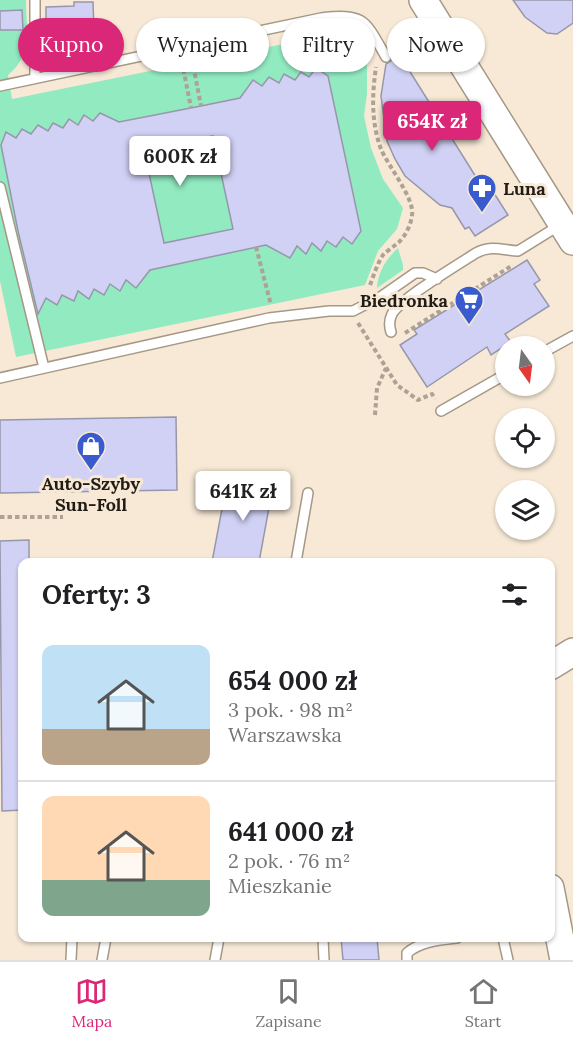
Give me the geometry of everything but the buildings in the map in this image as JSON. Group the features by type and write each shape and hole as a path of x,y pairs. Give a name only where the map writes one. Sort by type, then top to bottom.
{"main road":[{"path":"423,0 568,232"},
{"path":"555,663 573,652"},
{"path":"555,926 564,960"}],"lane":[{"path":"35,0 35,78"},
{"path":"269,29 346,15 368,26 386,57"},
{"path":"0,86 136,57"},
{"path":"0,187 44,368"},
{"path":"391,332 389,324 392,313 403,302 485,249 495,247 518,251 568,232"},
{"path":"0,378 274,317 352,311 382,296 415,273 423,273 437,279"},
{"path":"555,346 573,336"},
{"path":"441,411 495,380"},
{"path":"297,558 308,493"},
{"path":"71,960 72,942"},
{"path":"102,960 105,942"},
{"path":"215,960 218,942"},
{"path":"323,942 324,960"},
{"path":"407,960 407,953 414,947 430,942"},
{"path":"504,942 508,960"}],"path":[{"path":"386,57 377,62 372,95 374,125 381,148 409,197 413,212 401,241 384,254 368,292 350,305 356,319 397,385 418,400 432,394 441,411"},
{"path":"187,72 191,108"},
{"path":"192,72 201,106"},
{"path":"256,247 274,317"},
{"path":"402,335 522,259"},
{"path":"375,415 377,388 386,368"},
{"path":"0,518 63,517"}],"green space":[{"path":"0,0 26,0 27,18 18,18 18,64 8,75 12,99 145,72 269,72 269,47 281,45 281,72 367,72 364,116 371,148 383,179 403,208 397,229 378,251 365,285 16,357 0,281"},
{"path":"398,248 403,270 377,288 383,266"}],"place":[{"name":"Luna","path":"482,214"},
{"name":"Biedronka","path":"469,326"},
{"name":"Auto-Szyby Sun-Foll","path":"91,472"}]}
